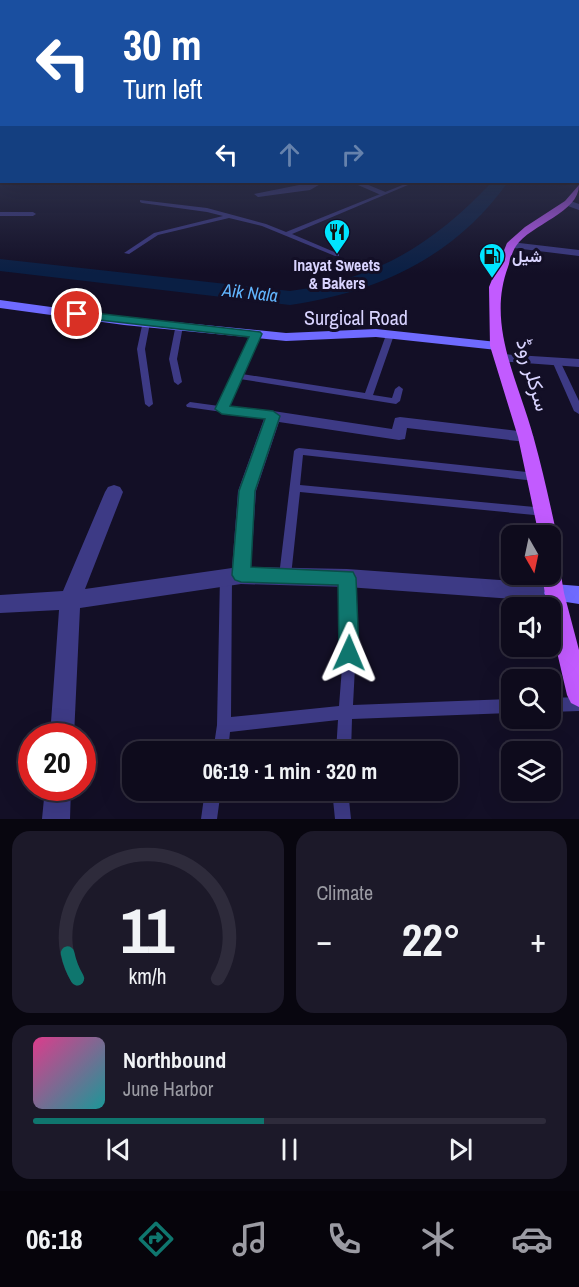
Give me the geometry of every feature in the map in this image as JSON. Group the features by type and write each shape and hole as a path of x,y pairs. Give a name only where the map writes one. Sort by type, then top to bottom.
{"main road":[{"path":"512,244 573,205"},
{"name":"سرکلر روڈ","path":"512,244 495,287 499,352 526,436 547,525"},
{"path":"553,585 579,695"}],"street":[{"path":"512,244 579,253"},
{"name":"Surgical Road","path":"0,304 146,323 286,337 390,335 499,352"},
{"path":"499,352 556,362 579,363"},
{"path":"234,575 247,491 273,416 399,435 400,422 526,436"},
{"path":"63,723 70,600 114,492"},
{"path":"0,604 70,600 234,575 347,578 579,595"},
{"path":"56,819 57,801"}],"lane":[{"path":"287,234 343,213 377,196"},
{"path":"142,201 207,210 264,225 337,255"},
{"path":"0,214 33,214"},
{"path":"128,254 156,234 229,216"},
{"path":"146,323 141,350 149,404"},
{"path":"178,382 173,359 179,326"},
{"path":"222,409 256,334"},
{"path":"368,396 390,335"},
{"path":"556,362 579,411"},
{"path":"236,376 396,401 399,388"},
{"path":"190,405 273,416"},
{"path":"285,576 299,451 536,477"},
{"path":"295,488 545,512"},
{"path":"222,741 234,575"},
{"path":"344,741 351,629 347,578"},
{"path":"561,705 579,704"},
{"path":"224,725 346,712 501,706"},
{"path":"208,819 211,801"},
{"path":"341,801 343,819"}],"waterway":[{"name":"Aik Nala","path":"0,265 290,298 353,286 407,262 455,228 487,196"}],"place":[{"name":"Inayat Sweets & Bakers","path":"337,255"},
{"name":"شیل","path":"492,279"}],"route":[{"path":"77,314 256,334 222,409 273,416 247,491 241,575 347,578 351,629 349,653"}]}
